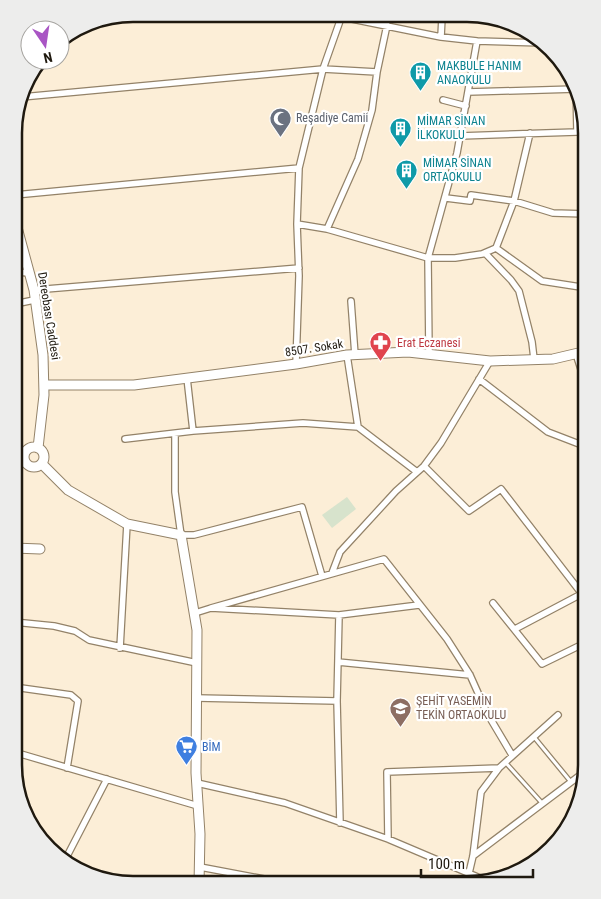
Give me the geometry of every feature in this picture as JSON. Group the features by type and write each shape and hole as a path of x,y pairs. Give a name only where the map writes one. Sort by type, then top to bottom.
{"street":[{"path":"296,364 299,168 323,70 339,22"},
{"path":"369,22 441,37 477,42 532,43"},
{"path":"441,37 442,22"},
{"path":"327,229 358,159 372,110 377,72 387,26"},
{"path":"429,354 428,258 446,198 466,106 477,42"},
{"path":"29,96 323,70 377,72"},
{"path":"468,92 568,87"},
{"path":"443,100 466,106"},
{"path":"460,136 577,132 578,123"},
{"path":"297,224 327,229 428,258 455,258 485,253 496,248 514,201 530,134"},
{"path":"22,195 299,168"},
{"path":"446,198 470,201 471,194 514,201 553,213 579,214"},
{"name":"Dereobası Caddesi","path":"22,245 34,290 43,355 44,384 38,448"},
{"path":"496,248 542,281 579,287"},
{"path":"485,253 519,291 532,342 534,359"},
{"path":"34,290 298,268"},
{"path":"22,272 30,273"},
{"path":"22,302 34,300"},
{"path":"351,301 351,355 358,427"},
{"name":"8507. Sokak","path":"44,384 134,385 351,355 408,352 490,361 553,359 576,354"},
{"path":"576,354 579,362"},
{"path":"332,573 340,552 396,491 424,466 441,443 490,361"},
{"path":"187,378 193,431"},
{"path":"479,379 548,432 579,444"},
{"path":"125,439 193,431 303,423 358,427 418,472"},
{"path":"174,434 175,492 198,630 197,784 199,876"},
{"path":"38,448 44,455 42,464 33,467 25,461 28,449 38,448"},
{"path":"42,464 68,490 127,524 181,535 194,536 302,507 322,576"},
{"path":"424,466 469,511 501,489 578,585"},
{"path":"120,648 127,524"},
{"path":"22,548 40,549"},
{"path":"195,613 384,559 447,639 470,674 486,713 512,755"},
{"path":"514,629 578,595"},
{"path":"493,603 542,664 578,646"},
{"path":"211,608 339,615 419,605"},
{"path":"339,615 337,701 340,823"},
{"path":"22,623 54,626 75,631 88,640 197,664"},
{"path":"338,662 470,674"},
{"path":"22,688 71,695 78,701 67,768"},
{"path":"197,698 337,701"},
{"path":"469,873 481,792 499,768 512,755 558,715"},
{"path":"22,754 198,806"},
{"path":"388,839 387,772 499,768"},
{"path":"473,856 577,777"},
{"path":"68,855 107,779"},
{"path":"197,784 285,803 388,839 476,876"},
{"path":"200,866 249,876"}],"lane":[{"path":"533,736 571,782"},
{"path":"505,762 542,804"}],"green space":[{"path":"347,497 356,509 332,528 322,515"}],"place":[{"name":"MAKBULE HANIM ANAOKULU","path":"421,92"},
{"name":"Reşadiye Camii","path":"280,137"},
{"name":"MİMAR SİNAN İLKOKULU","path":"401,147"},
{"name":"MİMAR SİNAN ORTAOKULU","path":"407,189"},
{"name":"Erat Eczanesi","path":"381,362"},
{"name":"ŞEHİT YASEMİN TEKİN ORTAOKULU","path":"400,727"},
{"name":"BİM","path":"186,766"}]}
